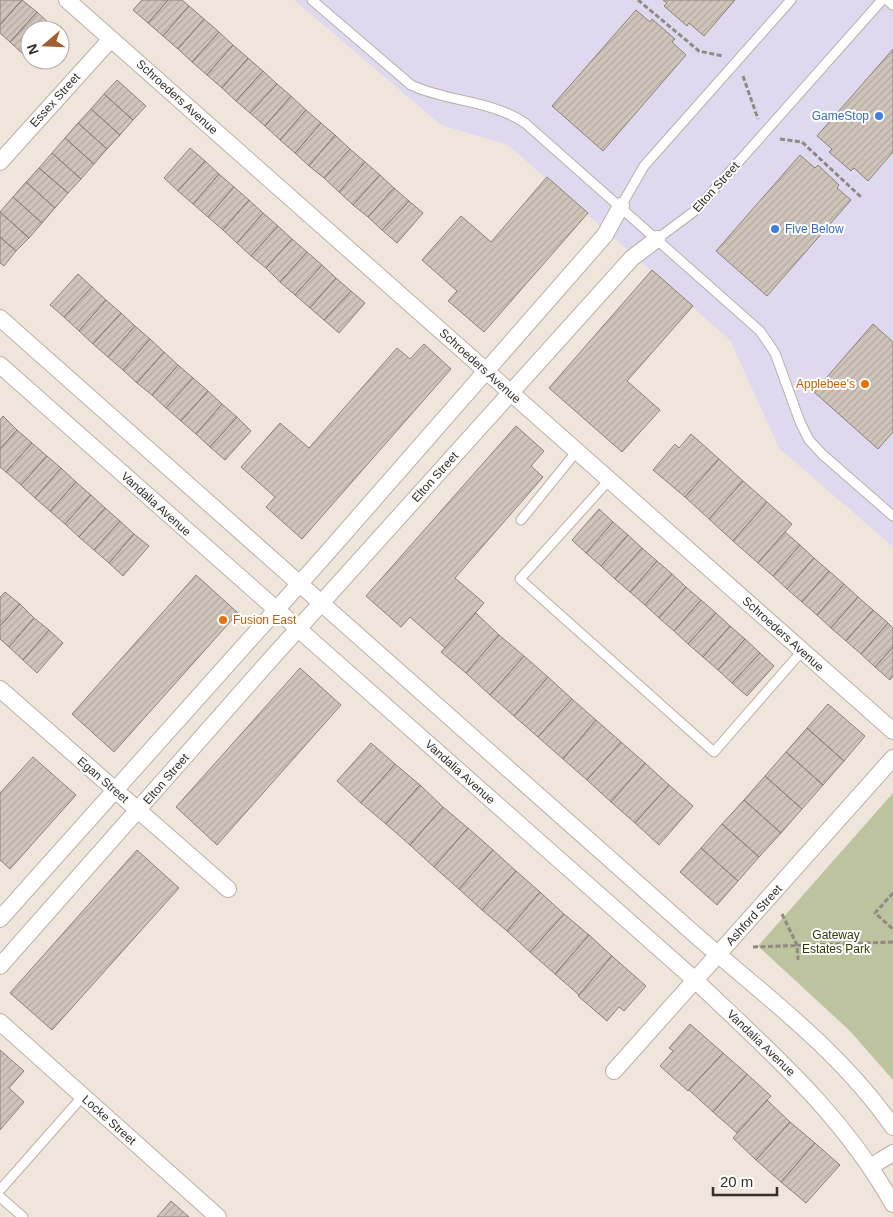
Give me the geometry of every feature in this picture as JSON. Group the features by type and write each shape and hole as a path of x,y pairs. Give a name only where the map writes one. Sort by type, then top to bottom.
{"street":[{"name":"Schroeders Avenue","path":"67,0 893,731"},
{"name":"Essex Street","path":"0,162 111,39"},
{"path":"0,919 276,610 605,236 621,206"},
{"name":"Elton Street","path":"0,966 632,258 657,239"},
{"path":"0,318 718,955 786,1012 833,1057 872,1100 893,1127"},
{"name":"Vandalia Avenue","path":"0,365 695,980 803,1084 829,1112 870,1167 893,1204"},
{"name":"Egan Street","path":"0,689 228,889"},
{"name":"Ashford Street","path":"614,1071 893,758"},
{"name":"Locke Street","path":"0,1022 218,1217"},
{"path":"870,1167 893,1153"}],"lane":[{"path":"312,0 410,85 430,93 497,109 525,123 621,206 752,323 766,338 775,353 800,422 809,440 822,454 893,516"},
{"path":"621,206 644,166 791,0"},
{"name":"Elton Street","path":"657,239 696,210 882,0"},
{"path":"888,0 893,5"},
{"path":"521,520 577,451"},
{"path":"609,480 520,579 714,752 802,651"},
{"path":"0,1190 83,1096"},
{"path":"0,1197 23,1217"}],"path":[{"path":"638,0 699,51 728,57"},
{"path":"741,70 759,122"},
{"path":"774,138 802,142 861,197"},
{"path":"893,893 875,913 893,929"},
{"path":"782,914 797,945 798,960"},
{"path":"753,947 893,942"}],"shaded area":[{"path":"294,0 893,0 893,547 779,448 730,340 508,145 441,125"}],"green space":[{"name":"Gateway Estates Park","path":"893,793 893,1080 850,1031 758,946"}],"building":[{"path":"0,0 22,0 0,25"},
{"path":"22,0 37,12 30,20 20,20 20,31 10,42 0,33 0,25"},
{"path":"142,0 168,0 148,23 133,10"},
{"path":"168,0 182,0 189,6 163,36 148,23"},
{"path":"663,0 735,0 704,36 689,23 687,26 664,6 667,3"},
{"path":"189,6 204,19 178,49 163,36"},
{"path":"636,10 650,22 652,19 675,39 672,42 686,55 603,151 552,106"},
{"path":"37,12 46,20 30,20"},
{"path":"204,19 219,32 192,62 178,49"},
{"path":"20,31 20,51 10,42"},
{"path":"219,32 233,45 207,75 192,62"},
{"path":"233,45 248,58 222,88 207,75"},
{"path":"893,49 893,152 868,181 854,168 851,171 829,152 832,149 817,136"},
{"path":"248,58 263,71 236,101 222,88"},
{"path":"263,71 277,84 250,113 236,101"},
{"path":"117,80 146,106 133,120 104,94"},
{"path":"277,84 291,96 265,126 250,113"},
{"path":"104,94 133,120 120,135 91,109"},
{"path":"291,96 306,110 280,140 265,126"},
{"path":"91,109 120,135 107,149 78,123"},
{"path":"306,110 321,123 295,153 280,140"},
{"path":"78,123 107,149 94,164 65,138"},
{"path":"321,123 335,135 309,166 295,153"},
{"path":"335,135 350,149 324,178 309,166"},
{"path":"65,138 94,164 81,179 52,153"},
{"path":"190,148 205,161 178,191 164,178"},
{"path":"350,149 365,162 339,192 324,178"},
{"path":"52,153 81,179 68,193 39,168"},
{"path":"800,155 815,168 818,165 839,185 837,188 851,200 767,296 716,251"},
{"path":"205,161 219,174 193,204 178,191"},
{"path":"365,162 380,175 353,205 339,192"},
{"path":"39,168 68,193 55,208 26,182"},
{"path":"219,174 234,187 208,217 193,204"},
{"path":"380,175 394,188 368,217 353,205"},
{"path":"547,177 588,213 484,332 448,301 457,291 422,260 461,216 491,242"},
{"path":"26,182 55,208 42,223 13,197"},
{"path":"234,187 249,200 223,230 208,217"},
{"path":"394,188 409,201 382,230 368,217"},
{"path":"13,197 42,223 29,238 0,212"},
{"path":"249,200 263,213 237,243 223,230"},
{"path":"409,201 423,213 397,243 382,230"},
{"path":"0,212 29,238 16,251 0,237"},
{"path":"263,213 278,226 251,256 237,243"},
{"path":"278,226 292,239 266,268 251,256"},
{"path":"0,237 16,251 4,266 0,263"},
{"path":"292,239 307,252 280,282 266,268"},
{"path":"307,252 322,265 295,295 280,282"},
{"path":"322,265 336,278 310,308 295,295"},
{"path":"652,270 693,306 627,381 660,410 622,452 549,388"},
{"path":"78,274 92,287 64,317 50,305"},
{"path":"336,278 351,291 324,320 310,308"},
{"path":"92,287 106,300 79,331 64,317"},
{"path":"351,291 365,303 339,333 324,320"},
{"path":"106,300 121,313 93,344 79,331"},
{"path":"121,313 135,326 108,357 93,344"},
{"path":"873,324 893,342 893,432 878,449 814,392"},
{"path":"135,326 150,339 123,370 108,357"},
{"path":"150,339 164,352 137,383 123,370"},
{"path":"424,344 451,369 302,539 266,507 275,497 241,467 280,423 309,448 397,348 410,359"},
{"path":"164,352 178,365 152,395 137,383"},
{"path":"178,365 193,378 166,408 152,395"},
{"path":"193,378 208,391 181,421 166,408"},
{"path":"208,391 222,404 196,434 181,421"},
{"path":"222,404 237,417 210,447 196,434"},
{"path":"3,416 17,430 0,449 0,420"},
{"path":"237,417 251,431 225,460 210,447"},
{"path":"516,426 544,451 531,466 543,477 455,578 484,603 445,648 410,617 401,627 366,596"},
{"path":"17,430 32,443 6,472 0,467 0,449"},
{"path":"691,434 719,459 685,497 653,470 675,444 679,448"},
{"path":"32,443 47,456 21,485 6,472"},
{"path":"47,456 61,468 35,498 21,485"},
{"path":"719,459 743,481 709,519 685,497"},
{"path":"61,468 76,482 50,511 35,498"},
{"path":"743,481 767,502 733,541 709,519"},
{"path":"76,482 91,495 65,524 50,511"},
{"path":"91,495 105,508 79,537 65,524"},
{"path":"767,502 792,524 758,563 733,541"},
{"path":"105,508 120,521 94,550 79,537"},
{"path":"599,509 613,522 586,553 572,540"},
{"path":"120,521 134,534 109,563 94,550"},
{"path":"613,522 628,535 601,566 586,553"},
{"path":"785,532 800,545 773,576 758,563"},
{"path":"134,534 149,546 123,576 109,563"},
{"path":"628,535 642,548 615,579 601,566"},
{"path":"800,545 814,558 787,589 773,576"},
{"path":"642,548 657,561 630,592 615,579"},
{"path":"814,558 829,571 802,602 787,589"},
{"path":"657,561 672,574 645,605 630,592"},
{"path":"829,571 844,584 817,615 802,602"},
{"path":"672,574 686,587 659,618 645,605"},
{"path":"196,575 238,613 114,752 72,714"},
{"path":"844,584 858,597 831,628 817,615"},
{"path":"686,587 701,600 674,631 659,618"},
{"path":"5,592 20,604 0,626 0,597"},
{"path":"858,597 873,610 846,641 831,628"},
{"path":"701,600 716,613 688,644 674,631"},
{"path":"20,604 34,618 9,647 0,639 0,626"},
{"path":"873,610 888,623 861,654 846,641"},
{"path":"476,613 499,635 466,673 441,652"},
{"path":"716,613 730,626 703,657 688,644"},
{"path":"34,618 49,630 23,660 9,647"},
{"path":"888,623 893,628 893,647 875,667 861,654"},
{"path":"730,626 745,639 718,670 703,657"},
{"path":"49,630 63,643 37,673 23,660"},
{"path":"499,635 524,656 490,695 466,673"},
{"path":"745,639 760,653 732,683 718,670"},
{"path":"893,647 893,676 890,680 875,667"},
{"path":"760,653 774,666 747,696 732,683"},
{"path":"524,656 548,677 514,716 490,695"},
{"path":"300,668 341,705 217,845 176,807"},
{"path":"548,677 572,699 538,737 514,716"},
{"path":"572,699 596,720 563,759 538,737"},
{"path":"828,704 865,736 844,761 807,728"},
{"path":"596,720 621,742 587,780 563,759"},
{"path":"807,728 844,761 823,785 786,752"},
{"path":"621,742 645,763 611,802 587,780"},
{"path":"371,743 395,764 361,803 337,781"},
{"path":"786,752 823,785 802,809 765,776"},
{"path":"33,757 76,795 10,869 0,860 0,793"},
{"path":"645,763 669,785 635,823 611,802"},
{"path":"395,764 420,785 386,824 361,803"},
{"path":"765,776 802,809 781,833 744,800"},
{"path":"420,785 443,807 410,845 386,824"},
{"path":"669,785 693,806 659,845 635,823"},
{"path":"744,800 781,833 759,857 722,824"},
{"path":"443,807 468,828 434,867 410,845"},
{"path":"722,824 759,857 738,881 701,848"},
{"path":"468,828 493,850 459,889 434,867"},
{"path":"701,848 738,881 717,905 680,872"},
{"path":"137,850 179,888 52,1030 10,993"},
{"path":"493,850 516,871 482,910 459,889"},
{"path":"516,871 540,892 507,931 482,910"},
{"path":"540,892 564,914 530,952 507,931"},
{"path":"564,914 589,935 555,974 530,952"},
{"path":"589,935 612,956 579,995 555,974"},
{"path":"612,956 646,986 624,1011 619,1007 607,1021 578,996"},
{"path":"690,1024 723,1053 688,1091 660,1066 673,1051 669,1048"},
{"path":"0,1050 24,1071 9,1088 24,1102 0,1130"},
{"path":"723,1053 747,1074 713,1112 689,1090"},
{"path":"747,1074 771,1096 737,1133 713,1112"},
{"path":"767,1100 790,1122 756,1160 733,1138"},
{"path":"790,1122 815,1143 781,1182 756,1160"},
{"path":"815,1143 840,1165 806,1203 781,1182"},
{"path":"171,1201 189,1217 157,1217"}],"place":[{"name":"GameStop","path":"879,116"},
{"name":"Five Below","path":"775,229"},
{"name":"Applebee's","path":"865,384"},
{"name":"Fusion East","path":"223,620"}]}
